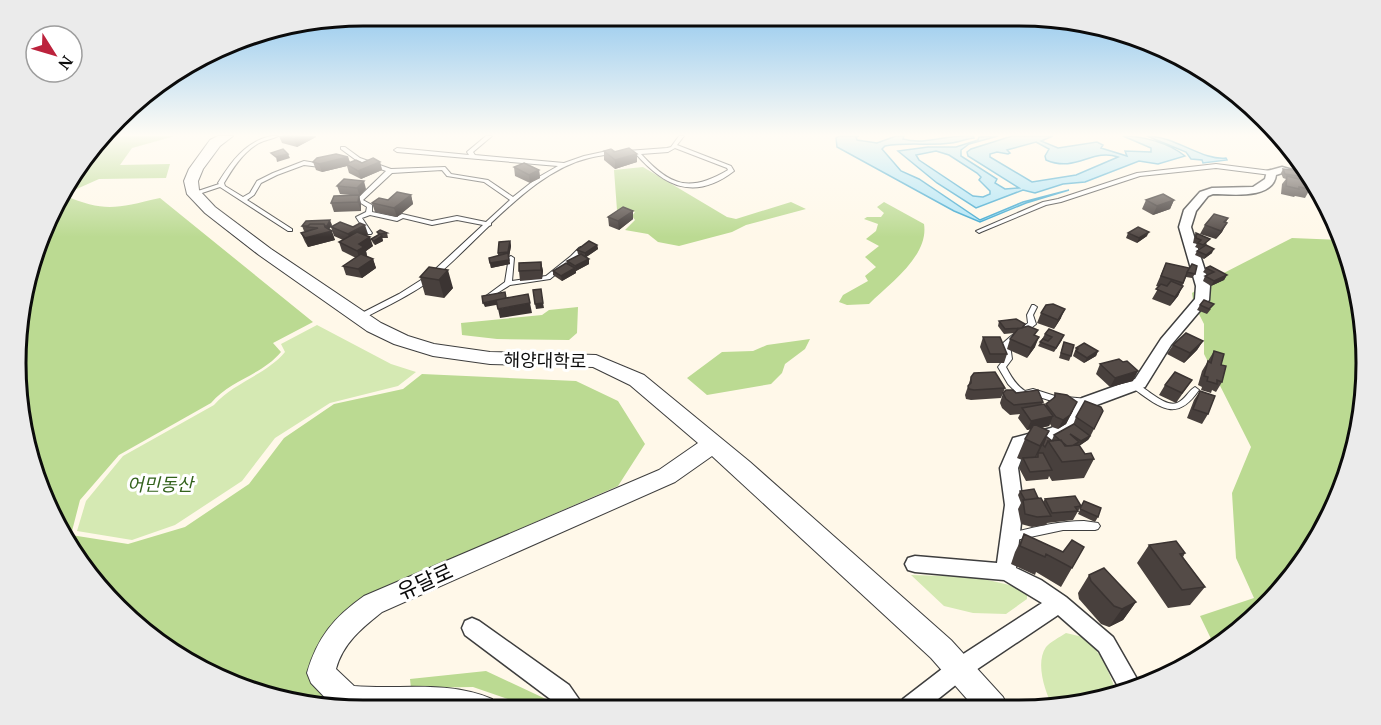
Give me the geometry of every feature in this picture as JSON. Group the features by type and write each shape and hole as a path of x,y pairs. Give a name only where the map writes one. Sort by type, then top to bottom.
{"street":[{"path":"194,194 191,181 196,170"},
{"path":"1005,572 1014,505 1009,468 1019,442 1056,433 1068,426 1077,411 1088,402 1140,383 1166,342 1202,300 1203,286 1186,233 1186,218 1190,210 1204,194 1212,191 1256,190 1270,180 1271,173 1282,170 1299,175"},
{"name":"해양대학로","path":"194,194 210,210 265,252 360,317 401,340 433,350 489,358 596,361 637,380 713,444 933,641 987,700"},
{"name":"유달로","path":"346,699 321,673 326,651 348,622 373,604 667,476 713,444"},
{"path":"915,564 1005,572 1034,586 1059,603 1106,644 1127,682"},
{"path":"920,700 959,669 1059,603"},
{"path":"472,628 561,693 567,700"}],"lane":[{"path":"222,185 229,170"},
{"path":"243,200 252,194 259,183 286,170"},
{"path":"387,170 404,170"},
{"path":"444,170 449,176 486,181 513,199"},
{"path":"360,317 437,272 513,199 557,170"},
{"path":"652,170 684,187 700,184 730,170"},
{"path":"979,231 1045,203 1059,201 1128,176 1182,170"},
{"path":"1246,170 1271,173"},
{"path":"369,213 370,206 359,200 390,171"},
{"path":"194,194 222,185"},
{"path":"222,185 290,230"},
{"path":"369,232 359,217 369,213 397,219 402,216 432,223 457,218 489,224"},
{"path":"489,296 508,283 548,278 556,268 576,256 581,249"},
{"path":"508,283 511,258"},
{"path":"1034,306 1030,315 1032,324 1021,335 1014,336 1006,344 1008,358 1002,367 1004,371 1017,390 1024,394 1037,393 1055,399 1088,402"},
{"path":"1134,385 1169,407 1178,408 1186,404 1195,390"},
{"path":"1010,537 1075,523 1095,526"}],"green space":[{"path":"86,170 168,170 166,178 99,179 73,191"},
{"path":"614,170 648,170 727,217 736,219 791,202 806,209 679,246 658,242 648,234 625,230 635,220 632,216 635,212 617,210"},
{"path":"69,197 111,207 160,198 313,322 273,343 281,352 265,366 227,389 211,403 119,455 80,500 72,532 60,512 43,471 32,428 26,385 26,340 37,275 51,234"},
{"path":"884,202 924,224 924,236 920,247 906,268 869,304 847,305 839,302 843,295 868,281 865,276 876,267 865,257 879,246 866,239 876,231 878,224 864,219 881,217 884,213 877,207"},
{"path":"1292,238 1332,240 1349,297 1356,362 1353,406 1344,450 1321,512 1299,550 1272,585 1241,616 1211,639 1200,616 1254,598 1236,558 1232,493 1251,447 1204,354 1204,324 1199,314 1203,307 1193,300 1192,293 1216,277"},
{"path":"578,307 577,333 569,340 497,339 462,335 461,323 542,315 549,310"},
{"name":"어민동산","path":"317,325 391,364 416,372 398,386 330,403 275,438 242,481 175,525 132,540 77,531 86,501 123,456 214,405 231,390 277,360 285,352 281,344"},
{"path":"810,339 805,349 785,364 782,373 771,384 707,395 687,378 722,352 753,351 767,345"},
{"path":"422,374 576,381 618,401 645,444 618,486 432,567 345,615 314,652 316,675 325,698 254,682 213,665 175,643 124,601 95,568 74,535 128,544 185,527 249,484 284,438 334,404 403,389"},
{"path":"911,575 975,577 1027,589 1027,599 1006,614 973,613 944,606"},
{"path":"1066,633 1087,638 1104,661 1114,686 1049,698 1044,686 1041,661 1046,647"},
{"path":"486,671 548,700 511,700 473,687 411,688 410,679"}],"water":[{"path":"879,170 900,170 919,179 980,220 1023,202 1069,190 1026,203 980,222 954,211"},
{"path":"921,170 934,170 973,196 983,197 990,194 990,191 979,180 981,177 972,170 983,170 997,179 995,183 1005,189 1019,188 990,170 1012,170 1032,182 1076,175 1088,170 1116,170 1085,182 1063,184 1035,193 1023,190 976,208"}],"building":[{"path":"519,170 539,170 529,175"},
{"path":"1283,170 1296,170 1300,176 1285,174"},
{"path":"1287,176 1302,180 1307,188 1299,187 1299,189 1286,186"},
{"path":"344,179 364,181 357,188 337,186"},
{"path":"397,192 411,195 394,208 372,203 379,198 388,200"},
{"path":"1163,194 1174,200 1157,206 1146,200"},
{"path":"359,195 358,202 331,203 334,196"},
{"path":"623,207 633,211 618,221 608,217"},
{"path":"1214,214 1228,218 1221,231 1205,225"},
{"path":"330,220 327,226 310,224 302,226 306,221"},
{"path":"340,222 353,227 360,223 365,225 348,234 331,227"},
{"path":"310,224 324,224 332,231 305,238 301,233 318,228 307,227"},
{"path":"1138,227 1149,232 1139,238 1128,233"},
{"path":"357,232 370,237 359,244 364,247 357,251 339,242"},
{"path":"1196,233 1210,239 1203,245 1198,243 1201,240 1196,238"},
{"path":"380,234 382,236 374,241 371,239"},
{"path":"510,241 508,252 498,253 499,242"},
{"path":"589,241 597,245 585,253 577,250"},
{"path":"1206,245 1214,249 1206,255 1197,251"},
{"path":"508,253 509,260 490,263 489,258"},
{"path":"361,254 373,259 358,269 343,266"},
{"path":"581,254 589,259 575,266 567,261"},
{"path":"541,262 541,270 519,271 519,263"},
{"path":"566,263 575,268 561,276 553,271"},
{"path":"1166,263 1189,268 1183,283 1161,276"},
{"path":"1192,264 1197,266 1195,274 1187,272"},
{"path":"1210,266 1227,275 1214,281 1205,276 1214,272 1206,268"},
{"path":"429,267 448,270 439,280 420,277"},
{"path":"1171,281 1183,286 1175,297 1156,289 1161,284 1167,286"},
{"path":"541,289 543,303 535,304 533,290"},
{"path":"505,292 506,298 483,303 482,296"},
{"path":"528,294 530,303 498,309 496,300"},
{"path":"1204,300 1214,304 1209,309 1200,305"},
{"path":"1053,304 1065,309 1058,320 1041,313 1046,305"},
{"path":"1016,319 1025,324 1022,328 1005,329 999,321"},
{"path":"1028,326 1038,330 1034,335 1039,337 1031,348 1010,339 1018,329"},
{"path":"1049,329 1064,335 1056,348 1040,342 1043,339 1048,341 1052,337 1045,334"},
{"path":"1186,333 1203,341 1190,353 1173,345"},
{"path":"983,337 1000,337 1007,354 990,354"},
{"path":"1064,342 1074,345 1071,356 1061,353"},
{"path":"1084,343 1098,351 1087,358 1076,351 1078,349 1076,348"},
{"path":"1214,351 1224,354 1221,365 1226,366 1222,382 1217,380 1217,384 1207,381 1208,377 1204,376 1208,361 1211,363"},
{"path":"1119,359 1123,362 1127,361 1138,371 1115,378 1100,364"},
{"path":"995,372 1005,388 969,389 968,386 974,373"},
{"path":"1175,372 1192,380 1182,393 1165,385"},
{"path":"1006,390 1013,390 1016,393 1038,390 1043,402 1014,405 1006,399 1003,393"},
{"path":"1200,391 1215,396 1208,414 1193,409"},
{"path":"1055,393 1067,395 1077,402 1070,415 1063,420 1056,417 1046,404 1055,397"},
{"path":"1085,401 1101,407 1103,411 1094,429 1076,417"},
{"path":"1044,404 1053,416 1031,421 1022,408"},
{"path":"1034,424 1049,431 1040,446 1025,439"},
{"path":"1074,424 1090,436 1081,441 1070,434 1079,442 1067,446 1054,435"},
{"path":"1046,437 1052,441 1048,441 1045,447 1043,445"},
{"path":"1061,440 1065,446 1079,445 1085,454 1091,453 1094,459 1062,462 1048,441"},
{"path":"1038,453 1043,453 1052,470 1030,472 1023,458 1038,457"},
{"path":"1034,489 1038,498 1025,500 1020,491"},
{"path":"1075,496 1081,506 1075,507 1078,511 1052,513 1045,499"},
{"path":"1041,498 1051,516 1037,517 1025,514 1023,500"},
{"path":"1084,501 1101,508 1098,517 1080,509"},
{"path":"1024,534 1063,552 1072,540 1084,547 1072,568 1046,554 1045,557 1020,546"},
{"path":"1176,541 1185,553 1180,554 1205,587 1182,590 1149,545"},
{"path":"1104,568 1136,602 1122,609 1114,606 1091,581 1089,575"}]}
